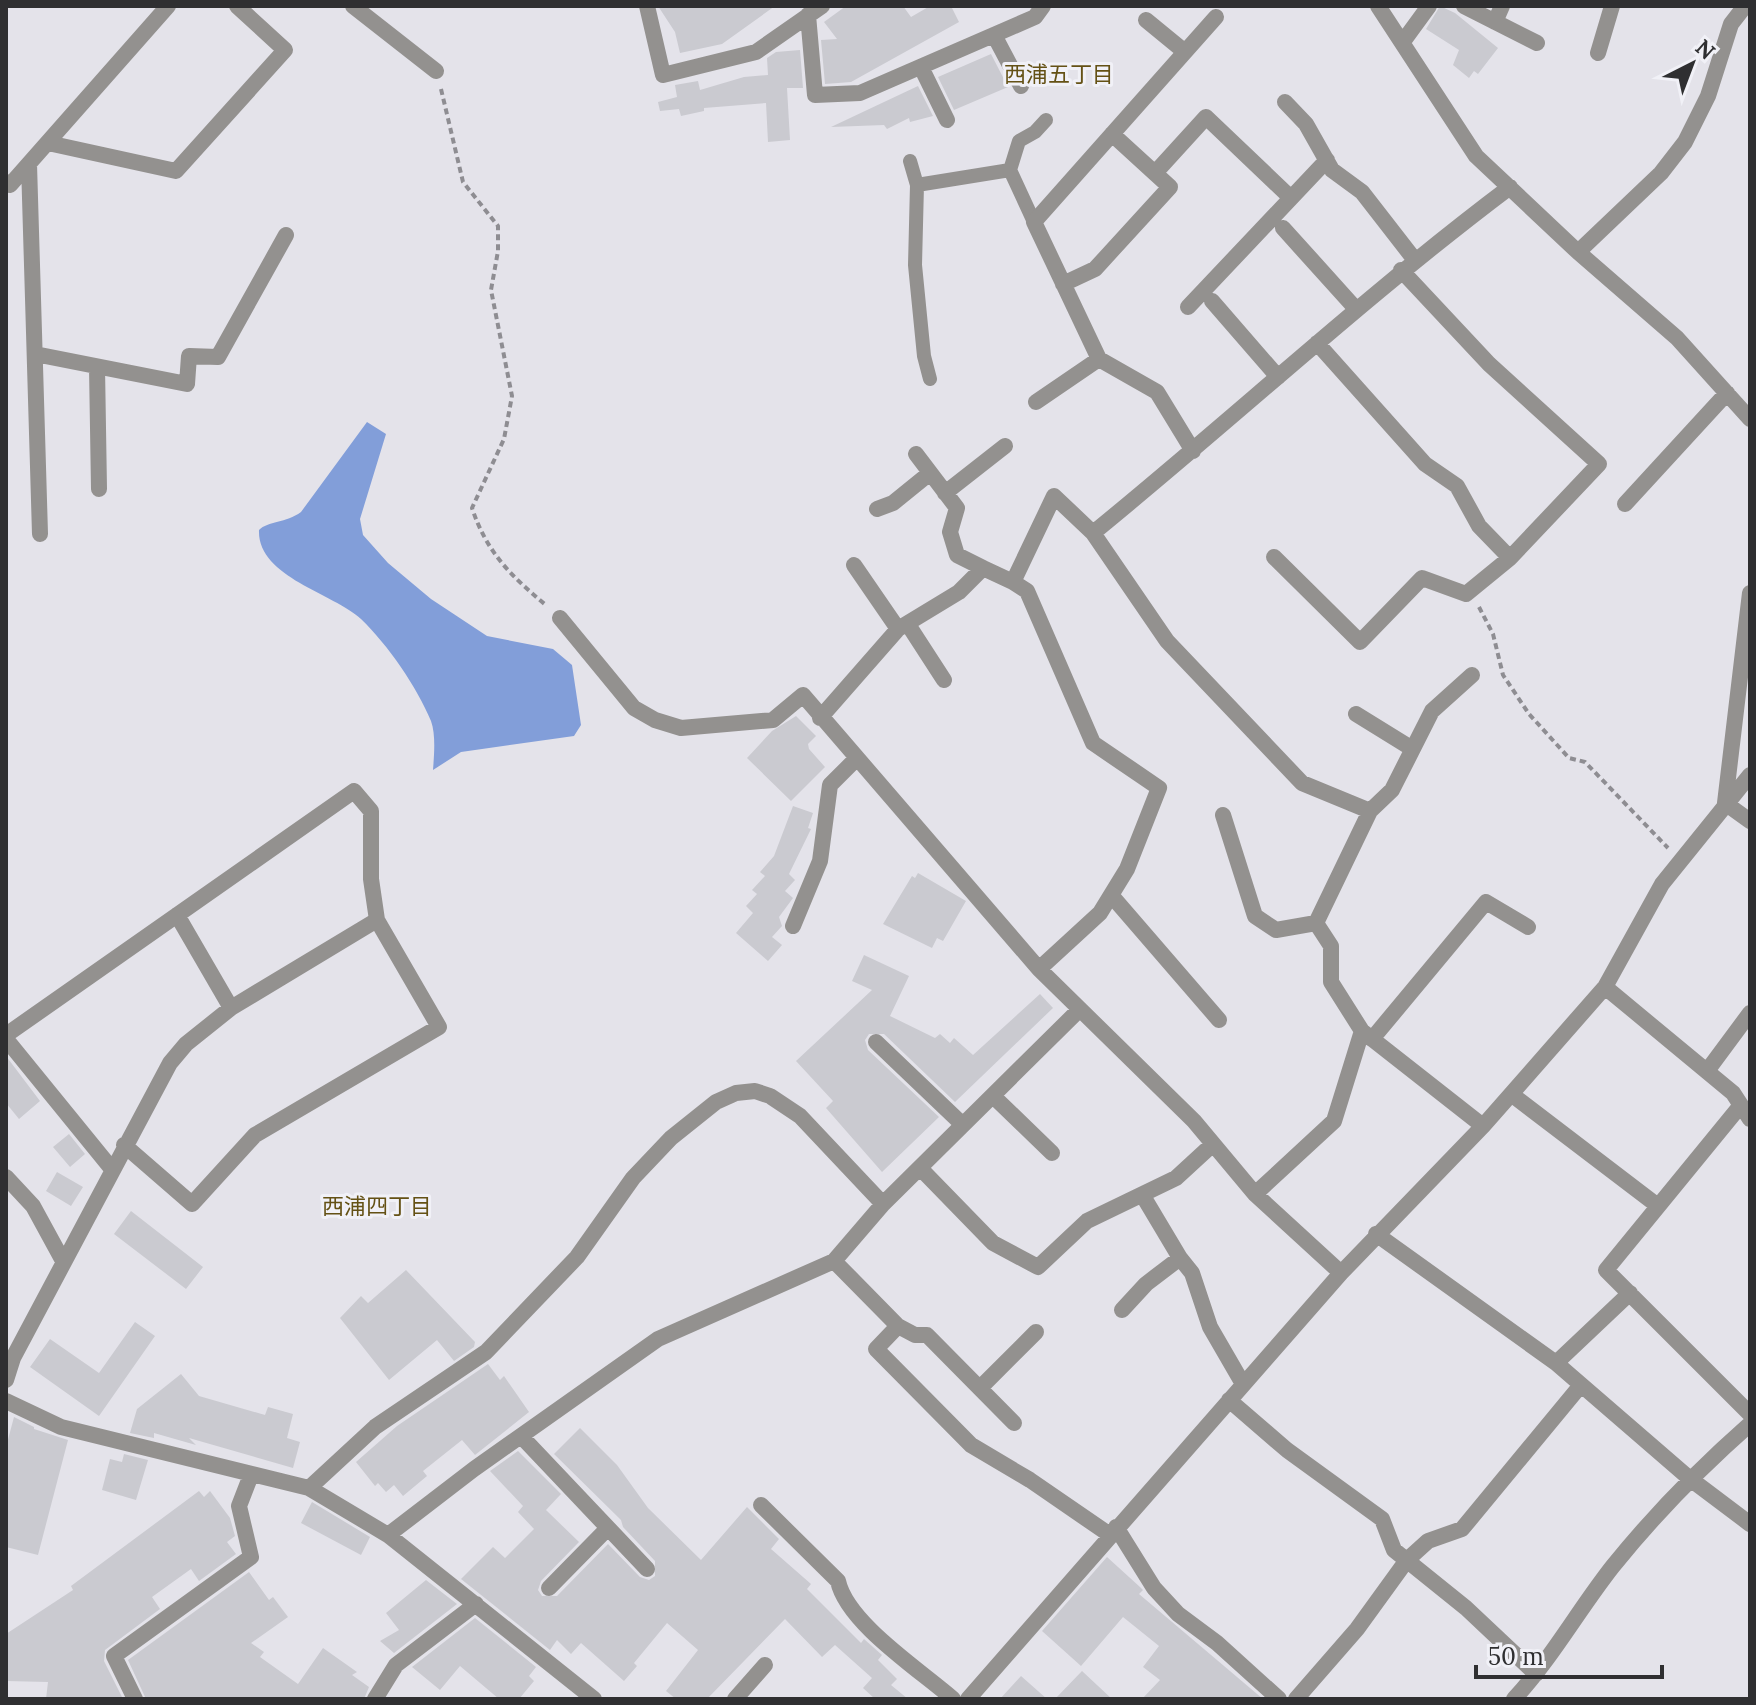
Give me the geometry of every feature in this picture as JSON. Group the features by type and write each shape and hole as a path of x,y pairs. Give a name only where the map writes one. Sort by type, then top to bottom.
{"street":[{"path":"7,186 168,6"},
{"path":"48,143 176,171 285,50 237,6"},
{"path":"353,6 436,71"},
{"path":"647,6 663,75 756,52 815,11"},
{"path":"815,11 815,95 860,93 1035,17 1043,6"},
{"path":"1402,43 1429,6"},
{"path":"1464,6 1498,14 1537,43"},
{"path":"1598,53 1612,6"},
{"path":"1578,252 1661,173 1685,142 1708,96 1731,24 1745,6"},
{"path":"1387,11 1402,43 1476,156 1578,252 1677,338 1750,419"},
{"path":"1193,451 1157,392 1099,359 1034,222 1216,17"},
{"path":"1146,20 1185,52"},
{"path":"994,35 1021,86"},
{"path":"921,67 947,120"},
{"path":"1274,557 1360,642 1422,578 1466,594 1510,558 1599,464 1489,364 1407,265 1362,192 1332,170 1306,124 1285,102"},
{"path":"1155,173 1206,117 1291,198"},
{"path":"1063,284 1095,269 1170,187 1112,134"},
{"path":"1188,307 1327,160"},
{"path":"29,164 40,534"},
{"path":"1093,533 1193,451 1407,265 1510,187"},
{"path":"1283,228 1356,309"},
{"path":"35,354 187,384 189,356 218,357 286,235"},
{"path":"1212,301 1278,377"},
{"path":"1317,343 1425,464 1457,486 1479,526 1510,558"},
{"path":"1036,402 1099,359"},
{"path":"97,367 99,489"},
{"path":"1625,504 1727,393"},
{"path":"945,493 1005,446"},
{"path":"916,454 957,508 950,532 957,555 1027,591 1093,743 1159,788 1127,869 1100,913 1039,969"},
{"path":"877,509 893,503 930,473"},
{"path":"1013,582 1054,496 1093,533 1167,641 1302,783 1370,811"},
{"path":"854,565 944,680"},
{"path":"820,718 904,627 959,592 983,568"},
{"path":"1725,803 1750,593"},
{"path":"560,618 634,708 655,720 681,728 773,720 803,695 1039,969 1213,1144 1255,1194 1341,1273"},
{"path":"1316,923 1370,811 1392,790 1432,711 1472,675"},
{"path":"1356,714 1411,748"},
{"path":"793,926 820,861 830,785 856,759"},
{"path":"968,1699 1341,1273 1483,1126 1605,987 1662,884 1750,775"},
{"path":"111,1168 6,1037 354,791 371,811 371,879 377,920 439,1027 255,1135 192,1204 124,1145"},
{"path":"1725,803 1750,821"},
{"path":"1223,815 1255,916 1276,930 1316,923"},
{"path":"1111,895 1219,1020"},
{"path":"1255,1194 1334,1121 1367,1035 1486,902 1528,927"},
{"path":"177,915 231,1008"},
{"path":"6,1380 13,1358 111,1168 170,1063 186,1044 231,1008 377,920"},
{"path":"1316,923 1331,946 1331,982 1346,1010 1367,1035 1483,1126"},
{"path":"1605,987 1733,1093 1746,1112 1658,1206 1606,1270 1750,1414"},
{"path":"388,1535 658,1339 834,1261 883,1204 1079,1010"},
{"path":"1707,1071 1750,1013"},
{"path":"876,1042 963,1125"},
{"path":"309,1488 375,1427 486,1352 577,1257 633,1178 671,1138 716,1102 736,1093 755,1091 770,1096 800,1116 883,1204"},
{"path":"1511,1094 1658,1206"},
{"path":"993,1096 1052,1153"},
{"path":"920,1168 993,1243 1038,1267 1087,1221 1176,1178 1213,1144"},
{"path":"6,1177 33,1206 63,1261"},
{"path":"1143,1196 1192,1273 1210,1327 1243,1384"},
{"path":"1376,1234 1556,1363 1689,1478 1750,1524"},
{"path":"1122,1310 1146,1284 1180,1258"},
{"path":"834,1261 898,1326 915,1335 927,1335 1014,1423"},
{"path":"1556,1363 1630,1293"},
{"path":"898,1326 876,1349 929,1406 971,1445 1113,1531 1154,1588 1178,1614 1217,1643 1279,1699"},
{"path":"980,1388 1036,1332"},
{"path":"1296,1699 1357,1629 1407,1560 1428,1541 1462,1529 1581,1385"},
{"path":"1229,1400 1287,1450 1382,1519 1394,1550 1536,1674"},
{"path":"6,1401 61,1427 309,1488 388,1535 594,1699"},
{"path":"1514,1699 1536,1674 1612,1567 1689,1478 1750,1424"},
{"path":"521,1436 647,1569"},
{"path":"135,1699 114,1656 251,1557 239,1506 251,1475"},
{"path":"761,1505 838,1581 841,1596 858,1618 953,1699"},
{"path":"549,1588 608,1528"},
{"path":"375,1699 396,1665 476,1604"},
{"path":"735,1699 765,1665"}],"lane":[{"path":"1034,222 1010,170 1019,141 1046,120"},
{"path":"910,161 917,185 915,265 924,356 930,379"},
{"path":"917,185 1010,170"}],"path":[{"path":"436,71 463,182 498,226 498,251 491,290 512,396 504,439 472,508 483,540 516,579 560,618"},
{"path":"1471,590 1493,634 1503,675 1529,714 1569,758 1585,762 1680,860"}],"water":[{"path":"367,422 386,434 360,519 363,535 388,563 431,599 487,636 553,649 572,665 581,725 574,736 461,752 433,770 431,721 418,694 391,654 361,619 283,572 270,560 262,546 259,530 301,512"}],"building":[{"path":"658,6 775,6 722,44 680,53 675,32"},
{"path":"846,6 903,6 911,17 930,6 951,6 959,22 851,82 825,84 821,40 837,39 824,22"},
{"path":"1440,6 1455,13 1498,48 1478,74 1474,71 1469,78 1453,65 1459,50 1426,29"},
{"path":"800,50 803,88 787,88 790,140 768,142 766,103 704,108 704,111 681,116 679,109 660,111 658,102 677,97 675,85 698,81 700,90 744,77 768,75 767,58 776,52"},
{"path":"991,54 1008,87 954,110 938,77"},
{"path":"918,86 933,116 910,122 909,118 887,129 884,125 831,127"},
{"path":"796,716 816,736 808,744 809,749 825,767 791,801 747,758 772,731"},
{"path":"793,806 813,813 808,828 811,829 789,874 795,880 785,891 793,898 779,917 782,926 772,937 782,945 768,961 736,933 753,913 746,906 757,894 752,890 765,876 760,872 774,856"},
{"path":"918,873 966,901 943,941 937,938 932,948 883,924 912,876 915,878"},
{"path":"864,955 909,976 890,1016 935,1038 940,1034 950,1043 954,1038 973,1055 1040,994 1053,1008 955,1102 884,1034 869,1034 865,1040 868,1050 939,1117 882,1172 826,1108 833,1101 796,1061 872,990 852,981"},
{"path":"6,1056 40,1101 19,1119 6,1103"},
{"path":"69,1134 85,1154 70,1167 53,1147"},
{"path":"57,1172 83,1187 71,1206 46,1191"},
{"path":"131,1211 203,1267 186,1289 114,1234"},
{"path":"406,1270 475,1342 474,1347 454,1361 437,1340 389,1380 340,1318 361,1296 368,1303"},
{"path":"135,1322 155,1336 99,1416 30,1367 50,1339 99,1373"},
{"path":"488,1364 500,1380 504,1376 529,1412 475,1455 462,1440 423,1471 427,1476 403,1496 394,1485 386,1492 378,1483 375,1486 356,1462 397,1426"},
{"path":"181,1374 199,1396 265,1415 268,1407 293,1414 287,1438 300,1442 293,1468 189,1438 196,1445 154,1433 154,1438 130,1433 137,1409"},
{"path":"14,1417 34,1429 68,1440 38,1555 6,1547 6,1447"},
{"path":"580,1428 617,1465 648,1508 701,1560 747,1507 779,1539 771,1549 811,1584 807,1589 861,1643 864,1639 882,1655 878,1660 897,1679 891,1685 908,1699 875,1699 863,1688 872,1678 835,1645 822,1657 785,1619 707,1699 676,1699 666,1691 698,1650 667,1623 634,1663 637,1666 624,1681 581,1643 571,1654 557,1640 550,1650 461,1579 493,1547 505,1558 534,1529 518,1512 523,1506 490,1471 518,1451 561,1494 546,1510 579,1542 541,1581 538,1590 542,1596 557,1596 608,1544 640,1577 649,1580 655,1576 655,1561 623,1527 621,1520 554,1454"},
{"path":"124,1454 148,1460 136,1500 102,1490 110,1459 122,1462"},
{"path":"199,1491 204,1497 210,1491 230,1518 235,1536 227,1542 236,1554 199,1581 191,1569 152,1597 160,1609 105,1650 104,1661 123,1699 46,1699 48,1682 6,1681 6,1634 73,1590 71,1586"},
{"path":"312,1502 370,1537 361,1555 301,1523"},
{"path":"1107,1557 1143,1590 1139,1594 1263,1699 1142,1699 1160,1680 1143,1667 1159,1646 1123,1617 1081,1666 1042,1631"},
{"path":"249,1572 269,1600 273,1597 288,1617 251,1643 264,1652 260,1657 298,1684 323,1648 357,1672 352,1675 369,1687 364,1699 146,1699 128,1660"},
{"path":"426,1580 457,1604 394,1653 380,1641 399,1630 386,1613"},
{"path":"475,1618 536,1667 529,1676 534,1681 519,1699 499,1699 460,1666 440,1690 412,1667"},
{"path":"1082,1671 1112,1699 1055,1699"},
{"path":"1021,1676 1047,1699 1000,1699"}],"district":[{"name":"西浦五丁目","path":"1059,74"},
{"name":"西浦四丁目","path":"377,1206"}]}
